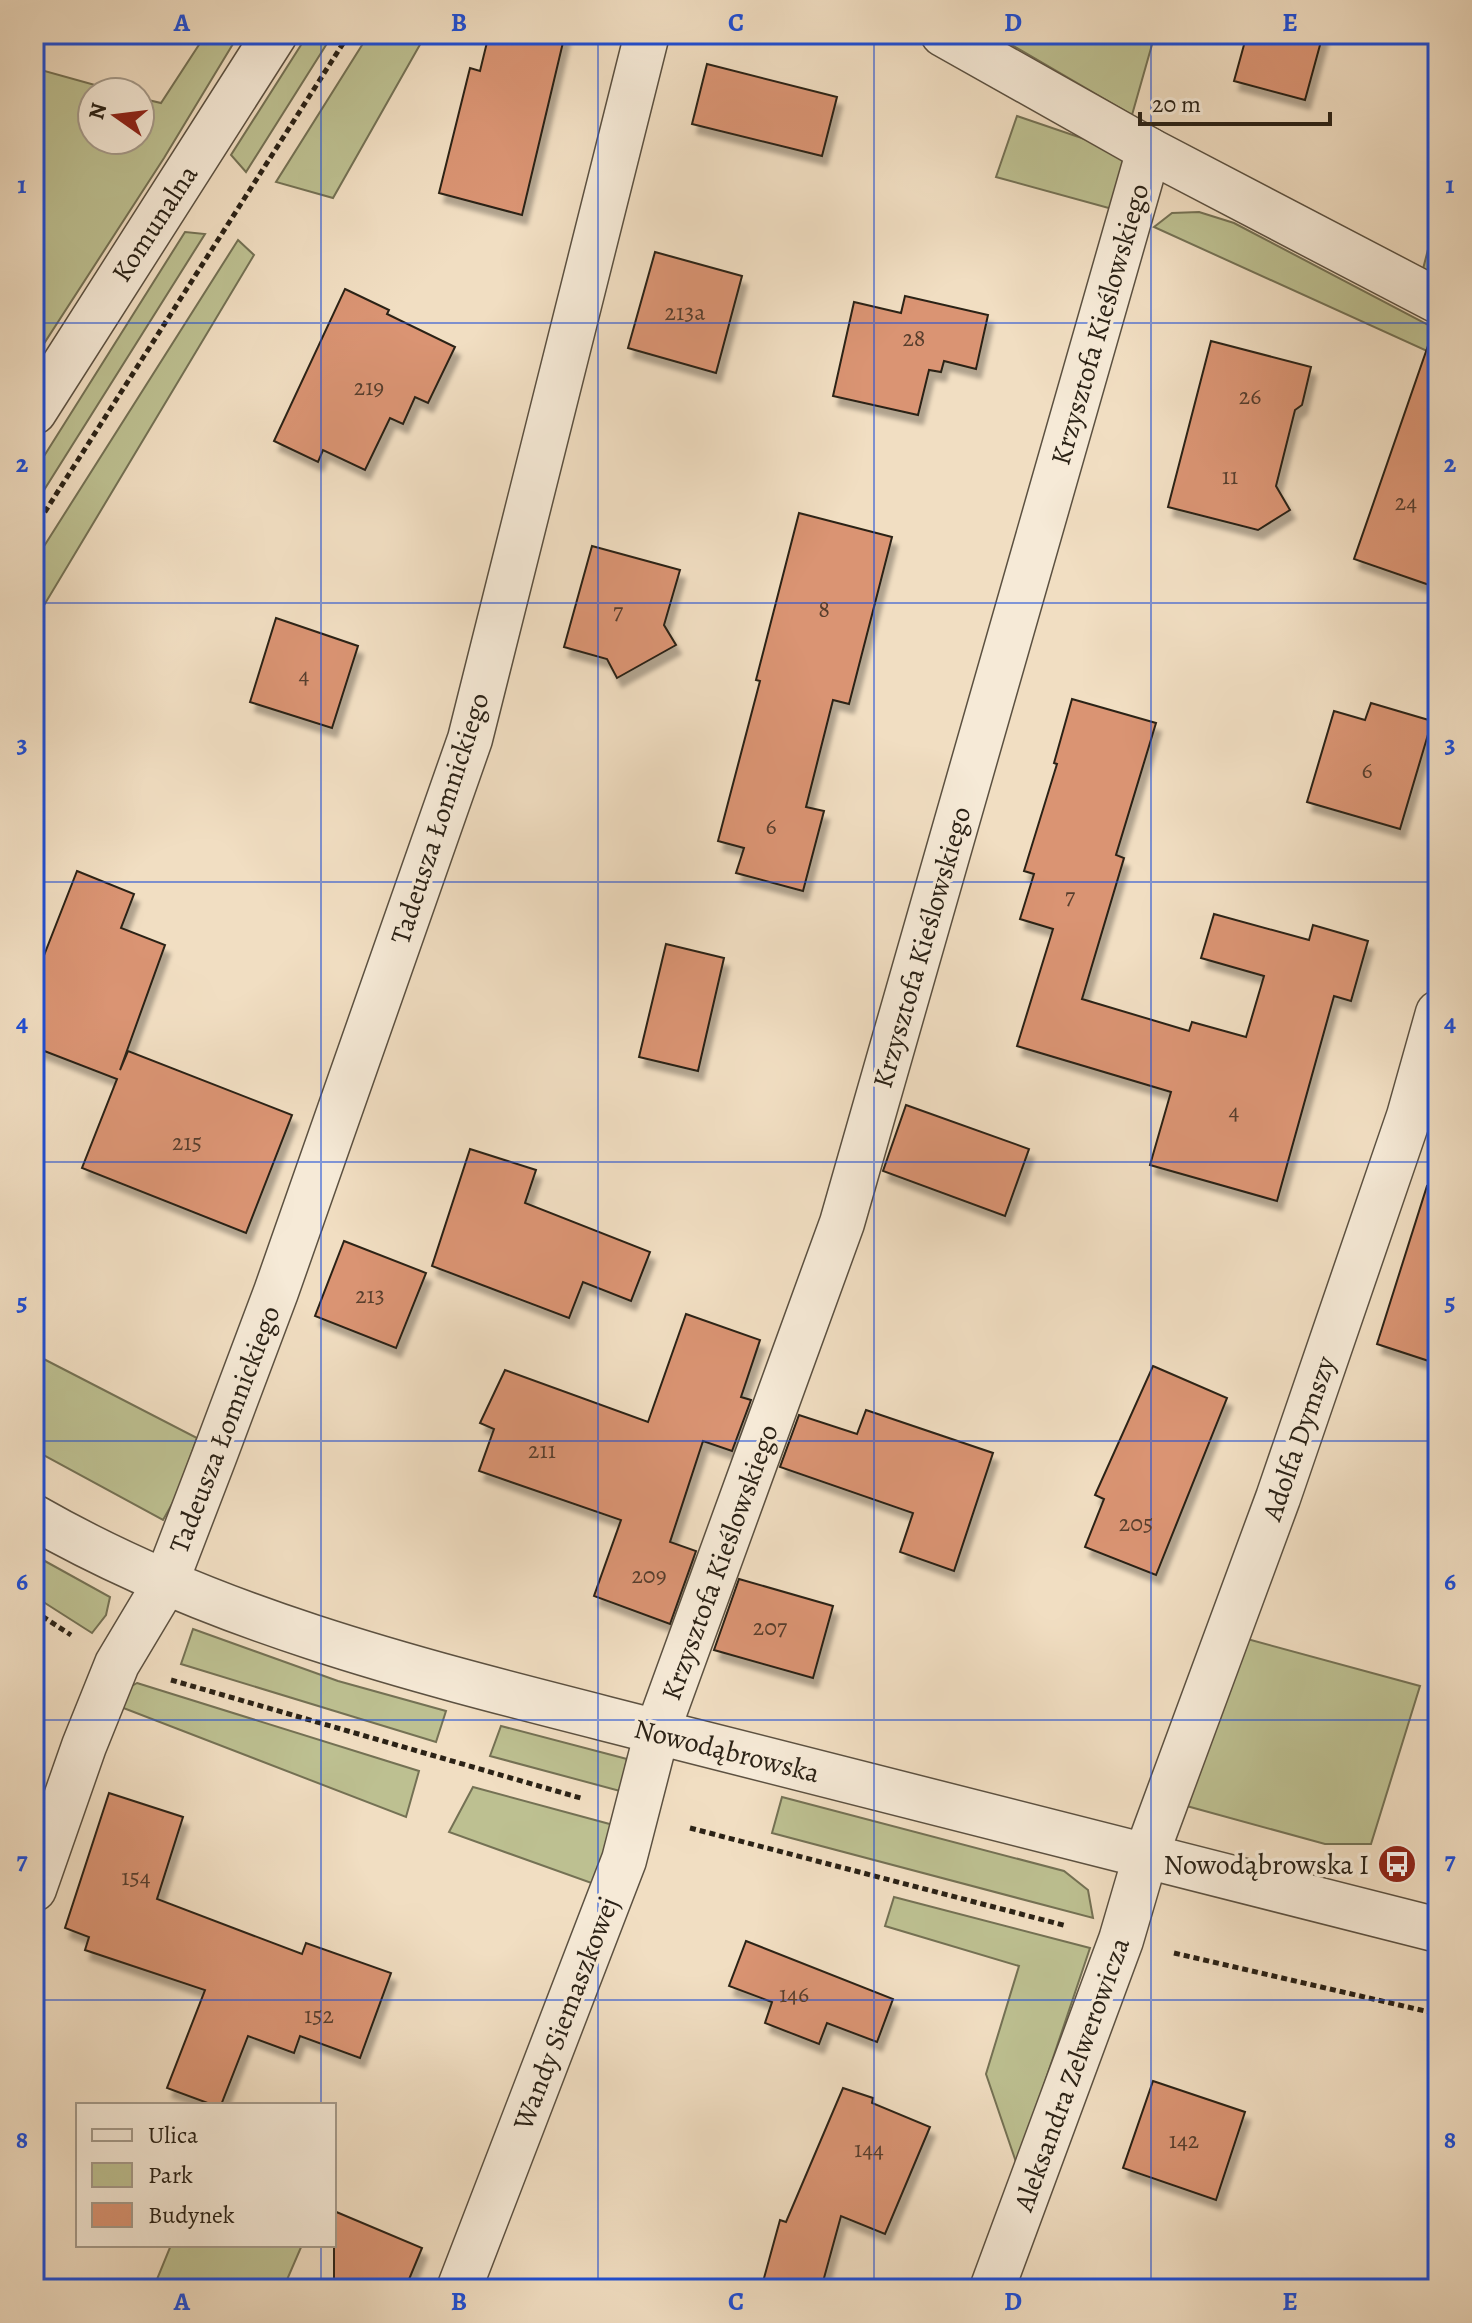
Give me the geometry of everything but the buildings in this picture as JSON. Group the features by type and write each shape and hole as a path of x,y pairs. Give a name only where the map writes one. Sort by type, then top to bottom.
{"street":[{"name":"Komunalna","path":"34,412 275,34"},
{"name":"Tadeusza Łomnickiego","path":"34,1889 84,1746 117,1664 166,1582 276,1292 470,739 647,34"},
{"path":"943,34 1149,150 1438,301"},
{"name":"Krzysztofa Kieślowskiego","path":"657,1732 842,1223 1149,150"},
{"name":"Adolfa Dymszy","path":"1145,1858 1278,1498 1409,1116 1438,1013"},
{"name":"Nowodąbrowska","path":"34,1517 166,1582 276,1624 464,1684 1438,1930"},
{"name":"Wandy Siemaszkowej","path":"459,2289 624,1860 657,1732"},
{"name":"Aleksandra Zelwerowicza","path":"992,2289 1121,1940 1145,1858"}],"path":[{"path":"34,529 349,34"},
{"path":"34,1611 117,1664 635,1813 1121,1940 1438,2014"}],"green space":[{"path":"206,34 239,34 164,158 34,359 34,68 76,80 76,156 156,156 156,102 161,103"},
{"path":"308,34 333,34 246,172 231,155"},
{"path":"369,34 426,34 333,198 276,182"},
{"path":"993,34 1155,34 1132,115"},
{"path":"1017,116 1117,150 1126,166 1116,210 996,177"},
{"path":"1199,212 1234,223 1438,330 1438,356 1154,227 1172,213"},
{"path":"1433,230 1438,232 1438,276 1423,269"},
{"path":"185,232 205,234 34,506 34,472"},
{"path":"238,240 254,255 34,622 34,562"},
{"path":"34,1354 197,1438 176,1497 163,1520 34,1450"},
{"path":"34,1555 110,1597 106,1615 92,1633 34,1596"},
{"path":"193,1629 338,1681 446,1711 436,1742 181,1664"},
{"path":"1240,1637 1420,1686 1371,1844 1325,1844 1183,1805"},
{"path":"137,1683 419,1771 406,1817 113,1704 121,1692"},
{"path":"501,1726 627,1759 620,1791 490,1756"},
{"path":"473,1787 617,1826 597,1885 449,1832"},
{"path":"782,1797 1064,1871 1088,1890 1093,1918 772,1833"},
{"path":"894,1897 1090,1948 1017,2165 986,2074 1019,1966 885,1926"},
{"path":"170,2247 301,2247 283,2289 153,2289"}],"place":[{"name":"Nowodąbrowska I","path":"1397,1864"}]}
